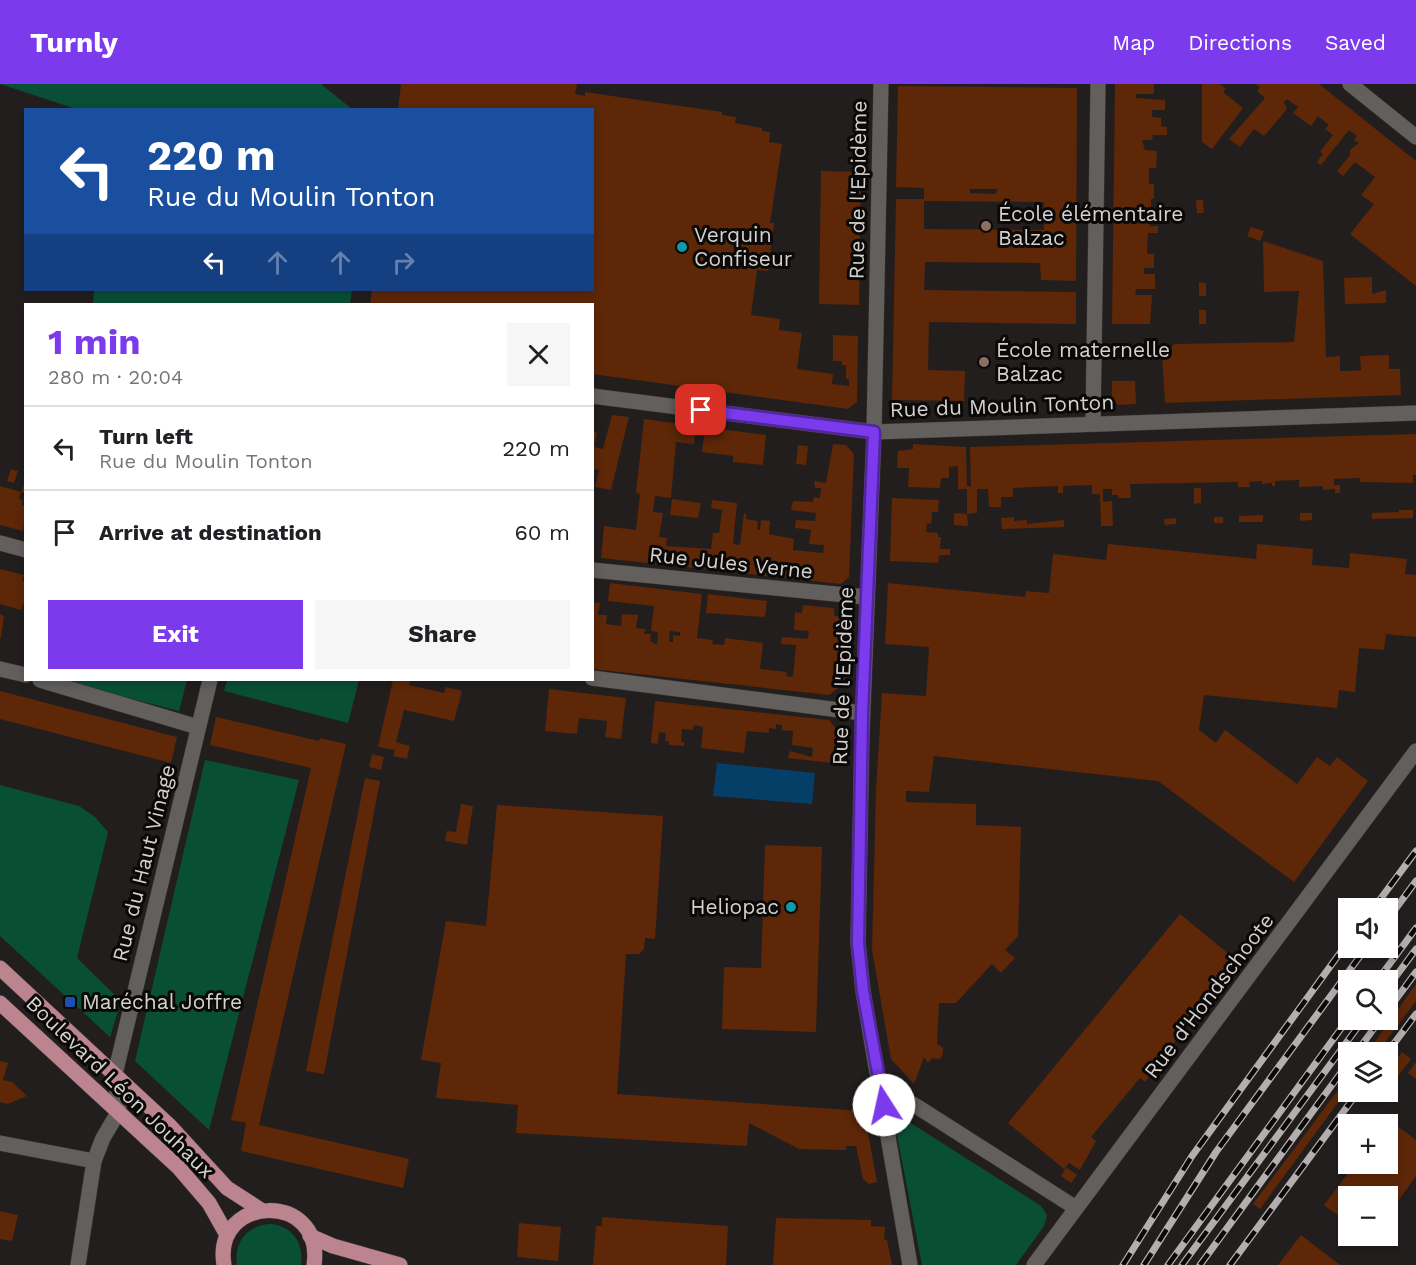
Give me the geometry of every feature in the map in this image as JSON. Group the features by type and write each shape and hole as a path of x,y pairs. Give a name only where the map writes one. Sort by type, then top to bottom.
{"main road":[{"name":"Boulevard Léon Jouhaux","path":"0,968 170,1126 227,1188 261,1210"},
{"name":"Boulevard Léon Jouhaux","path":"0,1003 119,1111 196,1186 219,1218 227,1235"},
{"path":"224,1265 223,1248 227,1235 241,1218 261,1210 276,1210 290,1215 302,1224 310,1236 314,1250 314,1265"},
{"path":"310,1236 333,1246 400,1265"}],"street":[{"name":"Rue de l'Epidème","path":"881,84 874,432 862,713 858,943 863,991 910,1265"},
{"path":"1093,423 1098,84"},
{"path":"1350,84 1416,137"},
{"name":"Rue du Moulin Tonton","path":"594,396 874,432 1416,413"},
{"path":"0,543 24,549"},
{"name":"Rue Jules Verne","path":"594,570 866,597"},
{"path":"0,669 24,675"},
{"path":"594,678 862,713"},
{"path":"43,681 198,727"},
{"name":"Rue du Haut Vinage","path":"119,1111 115,1074 210,681"},
{"name":"Rue d'Hondschoote","path":"1034,1265 1416,751"},
{"path":"880,1083 1076,1208"},
{"path":"78,1265 94,1161 103,1138 119,1111"},
{"path":"0,1143 94,1161"}],"green space":[{"path":"0,84 321,84 351,108 73,108"},
{"path":"94,291 352,291 350,303 93,303"},
{"path":"68,681 187,681 179,711"},
{"path":"227,681 359,681 348,723 224,691"},
{"path":"205,760 299,780 209,1130 135,1061"},
{"path":"0,785 79,806 95,817 108,832 77,958 121,1001 110,1037 0,936"},
{"path":"909,1122 1041,1206 1047,1215 1044,1226 1016,1265 922,1265 896,1130"},
{"path":"272,1224 286,1229 296,1238 301,1250 301,1265 237,1265 236,1256 240,1241 244,1236 256,1227"}],"water":[{"path":"717,763 815,773 812,804 713,796"}],"building":[{"name":"Verquin Confiseur","path":"401,84 577,84 575,94 585,96 585,92 722,112 722,115 736,117 735,123 762,128 762,131 770,132 769,142 782,144 770,223 774,223 768,271 757,270 751,315 780,319 779,330 802,333 797,369 833,374 832,384 849,386 849,379 846,379 846,365 842,365 842,361 833,361 833,335 858,336 857,402 848,409 594,374 594,303 370,303 372,291 594,291 594,108 398,108"},
{"path":"1115,84 1154,84 1154,94 1136,94 1136,98 1165,100 1165,110 1152,110 1152,117 1161,118 1161,126 1167,127 1167,135 1153,135 1152,140 1142,140 1145,150 1157,151 1156,168 1149,168 1149,184 1154,184 1151,212 1142,212 1142,216 1136,216 1136,219 1150,219 1150,226 1158,226 1158,233 1148,233 1147,254 1154,254 1154,268 1144,268 1144,274 1155,274 1155,289 1136,289 1135,295 1152,295 1150,324 1112,324"},
{"path":"1202,84 1220,84 1226,89 1223,92 1243,108 1212,149 1202,142"},
{"path":"1256,84 1319,84 1416,161 1416,286 1350,234 1374,204 1361,195 1375,177 1355,162 1343,176 1337,171 1350,155 1350,150 1359,143 1354,140 1357,136 1349,130 1321,165 1317,162 1323,154 1320,152 1333,135 1325,129 1329,125 1318,116 1311,126 1293,113 1298,107 1287,99 1284,102 1287,109 1264,136 1254,129 1240,147 1229,139 1265,98 1257,91 1260,87"},
{"path":"898,86 1077,88 1076,281 1041,280 1040,263 925,262 924,290 1076,292 1076,324 929,322 928,370 965,371 964,401 892,400 896,199 924,199 924,188 896,187","holes":["970,189 997,189 996,194 970,193","924,201 1044,202 1044,230 924,229"]},
{"path":"821,171 861,172 859,305 819,304"},
{"path":"1196,200 1203,200 1204,213 1197,213"},
{"path":"1251,227 1264,231 1260,241 1247,236"},
{"path":"1263,241 1323,261 1326,357 1340,356 1340,371 1350,371 1361,370 1360,356 1389,355 1389,369 1400,369 1401,395 1165,403 1162,356 1175,344 1294,342 1299,291 1264,292"},
{"path":"1372,277 1372,294 1386,290 1386,303 1345,304 1344,278"},
{"path":"1199,282 1206,283 1206,296 1199,296"},
{"path":"1199,310 1206,310 1206,324 1199,324"},
{"path":"1112,381 1135,381 1136,404 1118,405 1112,399"},
{"path":"612,415 629,417 611,490 595,487 599,470 594,469 594,447 603,449"},
{"path":"644,419 696,426 694,444 676,442 671,498 655,496 653,512 663,513 659,537 667,538 666,546 711,549 713,533 719,533 722,510 711,508 712,500 737,503 733,544 740,545 744,513 747,515 746,519 758,521 757,530 760,530 761,520 770,521 769,534 794,539 793,550 823,553 824,545 809,544 811,530 795,528 796,520 815,521 816,513 791,510 793,501 813,502 814,497 820,498 821,488 815,488 814,481 826,483 833,444 846,445 854,454 849,577 841,584 601,558 604,526 636,530 640,494 636,493"},
{"path":"705,427 766,435 763,465 733,462 733,456 702,452"},
{"path":"594,432 597,433 594,447"},
{"path":"1416,434 1416,475 1413,475 1413,483 1360,482 1360,478 1334,479 1334,485 1340,485 1340,493 1335,493 1335,489 1323,490 1323,486 1299,487 1299,480 1275,481 1275,486 1272,486 1272,483 1262,484 1262,481 1249,482 1250,487 1238,487 1238,482 1130,484 1131,498 1118,498 1118,495 1112,495 1112,489 1103,489 1103,502 1112,501 1113,526 1101,526 1100,494 1092,494 1092,485 1063,486 1063,493 1058,493 1058,486 1013,488 1013,497 1001,497 1001,507 989,507 988,489 977,489 977,513 967,514 967,489 958,489 958,466 949,467 949,478 941,478 940,488 908,487 909,468 897,468 898,451 913,449 913,444 966,447 967,486 971,486 970,447"},
{"path":"798,445 808,446 806,465 796,464"},
{"path":"11,469 18,471 14,483 7,481"},
{"path":"0,486 21,492 19,499 23,500 22,505 24,506 23,531 0,525"},
{"path":"1194,488 1201,488 1201,503 1194,504"},
{"path":"892,498 939,500 938,512 932,512 931,524 927,523 926,532 938,533 938,537 941,537 940,549 950,549 950,555 939,555 938,563 890,561"},
{"path":"672,499 701,503 698,518 670,515"},
{"path":"1399,510 1413,510 1413,518 1372,519 1372,513 1399,512"},
{"path":"954,513 967,514 968,526 954,525"},
{"path":"1300,513 1312,513 1312,520 1300,521"},
{"path":"1263,515 1263,522 1239,522 1239,516"},
{"path":"1014,517 1014,521 1027,520 1027,524 1064,520 1064,527 1002,529 1001,518"},
{"path":"1214,517 1223,517 1223,523 1214,523"},
{"path":"1176,518 1176,524 1165,525 1164,519"},
{"path":"1108,544 1256,559 1257,544 1313,549 1312,565 1349,568 1350,553 1407,559 1405,574 1416,575 1416,637 1386,634 1384,650 1359,648 1355,692 1339,690 1337,708 1204,695 1199,730 1216,743 1225,730 1297,784 1317,757 1330,766 1337,757 1368,781 1294,882 1158,781 934,756 929,792 906,791 906,802 976,804 976,825 1021,827 1018,936 1005,950 1015,958 1001,973 992,964 956,1003 939,1003 937,1044 943,1048 943,1054 940,1059 932,1058 928,1063 924,1057 914,1084 891,1059 872,950 876,789 882,693 926,696 929,647 885,644 888,583 1025,597 1026,591 1049,593 1053,554 1106,560"},
{"path":"0,569 24,575 22,581 24,582 24,602 21,610 0,604"},
{"path":"610,583 702,594 697,638 713,640 712,644 724,645 725,638 763,643 760,669 787,672 786,676 793,677 796,645 781,644 782,637 808,639 809,631 794,630 795,612 802,613 803,605 834,608 834,616 847,617 844,684 829,695 594,669 594,602 600,603 598,615 607,615 606,624 621,626 622,614 638,615 636,628 645,629 644,634 651,634 650,641 657,645 658,632 651,631 654,606 608,601","holes":["670,631 680,632 680,636 673,635 673,642 669,642"]},
{"path":"708,594 767,601 765,617 706,613"},
{"path":"0,614 4,616 1,638 0,638"},
{"path":"393,681 411,681 409,685 444,693 446,687 462,691 454,721 404,710 396,742 410,746 407,759 393,756 395,750 378,747"},
{"path":"549,689 626,698 621,739 605,737 607,721 579,718 577,734 545,731"},
{"path":"0,691 177,737 171,763 0,719"},
{"path":"655,701 829,720 841,735 841,764 788,758 790,751 812,757 813,748 792,745 793,731 782,730 782,725 776,724 776,729 769,728 769,733 747,731 744,753 701,748 703,727 694,725 693,730 682,729 681,742 684,742 684,746 669,745 669,741 665,741 666,733 659,732 658,744 651,743"},
{"path":"216,717 319,741 320,738 346,744 259,1125 409,1159 403,1188 241,1151 246,1123 231,1120 311,768 210,745"},
{"path":"372,754 384,757 381,770 369,767"},
{"path":"365,778 380,781 324,1074 306,1071"},
{"path":"461,804 473,806 467,845 445,841 447,831 456,832"},
{"path":"497,805 663,816 655,939 645,938 644,949 639,954 626,954 617,1094 864,1111 877,1182 869,1184 863,1179 856,1146 846,1146 846,1150 799,1149 749,1123 747,1146 516,1133 518,1105 436,1098 441,1063 421,1060 446,921 486,926"},
{"name":"Heliopac","path":"765,845 822,847 816,1032 722,1029 724,967 761,968"},
{"path":"1180,914 1236,960 1145,1082 1140,1078 1091,1137 1096,1141 1080,1170 1069,1163 1064,1169 1008,1123"},
{"path":"1416,984 1416,1001 1398,1025 1398,1009"},
{"path":"1383,1030 1394,1030 1385,1042 1375,1042"},
{"path":"1402,1052 1411,1059 1398,1076 1398,1057"},
{"path":"0,1061 8,1063 3,1080 12,1082 27,1096 8,1104 0,1102"},
{"path":"1416,1062 1416,1079 1408,1073"},
{"path":"1338,1090 1338,1102 1260,1209 1253,1204"},
{"path":"1398,1126 1416,1140 1416,1176 1398,1201 1398,1186 1338,1186 1347,1174 1398,1174"},
{"path":"1066,1167 1077,1175 1071,1183 1061,1176"},
{"path":"1338,1186 1338,1216 1324,1205"},
{"path":"0,1211 18,1215 12,1241 0,1239"},
{"path":"602,1217 728,1226 726,1265 593,1265 596,1226 602,1226"},
{"path":"776,1218 871,1220 871,1226 885,1227 884,1240 887,1240 892,1265 773,1265"},
{"path":"519,1223 561,1227 558,1261 517,1257"},
{"path":"1301,1235 1340,1265 1278,1265"}],"railway":[{"path":"1381,898 1416,851"},
{"path":"1398,905 1416,881"},
{"path":"1385,970 1416,928"},
{"path":"1398,973 1416,949"},
{"path":"1123,1265 1192,1156 1338,956"},
{"path":"1144,1265 1216,1152 1359,958"},
{"path":"1398,996 1416,972"},
{"path":"1395,1042 1416,1014"},
{"path":"1168,1265 1340,1030"},
{"path":"1182,1265 1356,1030"},
{"path":"1364,1042 1373,1030"},
{"path":"1200,1265 1338,1077"},
{"path":"1230,1265 1351,1102"}],"place":[{"name":"École élémentaire Balzac","path":"986,226"},
{"name":"Verquin Confiseur","path":"682,247"},
{"name":"École maternelle Balzac","path":"984,362"},
{"name":"Heliopac","path":"791,907"},
{"name":"Maréchal Joffre","path":"70,1002"}],"route":[{"path":"701,410 874,432 862,713 858,943 863,991 884,1105"}]}
